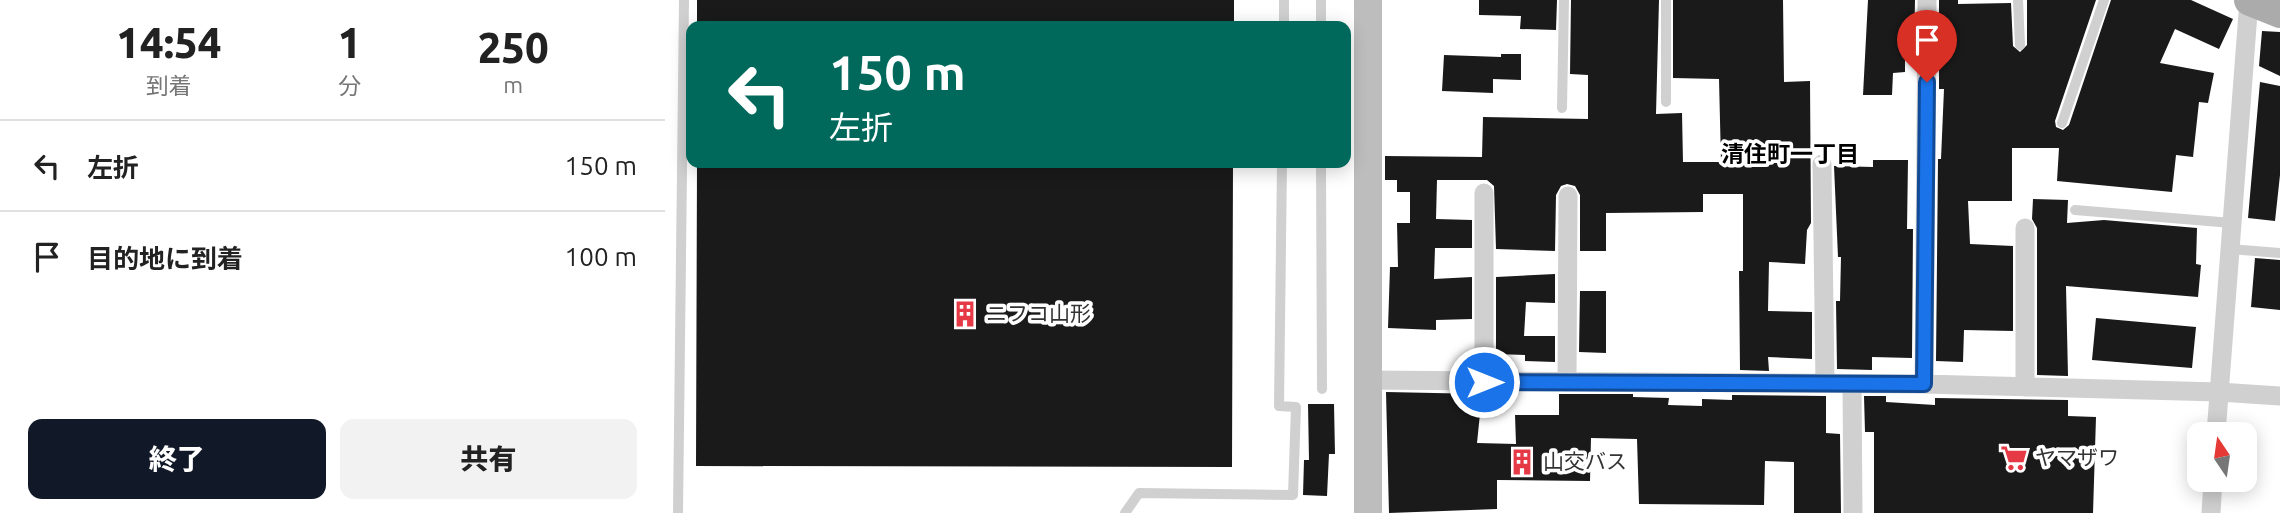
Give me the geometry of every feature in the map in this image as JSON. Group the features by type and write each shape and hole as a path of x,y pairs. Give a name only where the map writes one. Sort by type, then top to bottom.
{"main road":[{"path":"2250,0 2280,12"}],"street":[{"path":"1368,0 1368,513"},
{"path":"1924,384 1927,0"},
{"path":"2217,422 2250,0"},
{"path":"1822,164 1825,383"},
{"path":"1484,193 1484,382"},
{"path":"1567,382 1568,196"},
{"path":"2025,228 2025,387"},
{"path":"1366,380 1924,384 2218,392 2280,397"},
{"path":"1852,384 1853,513"},
{"path":"2211,513 2212,492"}],"lane":[{"path":"678,513 684,0"},
{"path":"1284,0 1284,21"},
{"path":"1321,0 1321,21"},
{"path":"1562,108 1564,0"},
{"path":"1666,0 1666,102"},
{"path":"2018,0 2020,45"},
{"path":"2062,123 2104,0"},
{"path":"1125,513 1139,493 1293,495 1296,407 1279,407 1282,168"},
{"path":"1321,168 1322,389"},
{"path":"2075,211 2232,223"},
{"path":"2230,249 2280,253"}],"building":[{"path":"697,0 1234,0 1234,21 697,21"},
{"path":"1479,0 1557,0 1556,30 1520,29 1521,16 1479,15"},
{"path":"1571,0 1659,0 1656,114 1682,113 1683,162 1721,162 1719,79 1673,78 1673,0 1783,0 1784,82 1810,81 1811,223 1807,230 1805,264 1769,262 1768,311 1812,312 1812,359 1768,357 1769,371 1740,370 1739,271 1743,271 1743,194 1703,194 1703,212 1606,213 1606,251 1580,251 1580,195 1575,186 1567,184 1561,186 1556,195 1555,251 1496,249 1494,186 1487,180 1437,180 1436,219 1472,220 1472,248 1435,248 1434,279 1472,277 1472,319 1436,320 1436,330 1388,328 1390,267 1398,267 1397,223 1410,223 1410,192 1397,192 1397,180 1385,180 1385,156 1482,157 1483,117 1588,119 1588,75 1570,74"},
{"path":"1868,0 1915,0 1914,50 1905,49 1905,72 1893,73 1892,95 1863,95"},
{"path":"1939,0 1958,0 1958,4 2011,3 2013,46 2020,52 2027,45 2027,0 2096,0 2055,121 2056,127 2063,130 2069,125 2111,0 2191,0 2233,19 2219,49 2175,29 2160,63 2214,73 2208,103 2199,102 2193,157 2176,155 2172,192 2057,181 2059,148 2012,148 2012,201 1968,201 1970,244 2013,246 2013,331 1964,330 1963,362 1936,361 1938,159 1941,159 1944,89 1939,89"},
{"path":"2262,31 2280,32 2280,76 2259,66"},
{"path":"1501,54 1521,54 1521,80 1493,79 1493,93 1442,91 1444,55 1501,57"},
{"path":"2260,82 2280,86 2280,175 2275,221 2248,218"},
{"path":"1873,160 1908,160 1907,229 1913,229 1912,358 1872,357 1872,370 1837,369 1836,301 1840,301 1841,257 1838,257 1834,166 1873,167"},
{"name":"ニフコ山形","path":"697,168 1233,168 1232,467 696,466"},
{"path":"2033,199 2068,200 2067,223 2104,220 2197,228 2196,264 2201,265 2198,297 2066,286 2068,376 2037,375 2037,228 2032,219"},
{"path":"2255,258 2280,260 2280,310 2251,307"},
{"path":"1555,274 1555,303 1526,302 1524,336 1555,336 1555,362 1525,361 1525,355 1496,354 1496,277"},
{"path":"1580,291 1606,291 1606,353 1579,352"},
{"path":"2096,318 2196,327 2192,368 2092,360"},
{"path":"1386,392 1482,394 1477,443 1516,444 1515,415 1559,415 1559,394 1633,394 1633,397 1669,398 1668,405 1702,406 1702,399 1732,400 1732,395 1826,396 1826,433 1840,434 1841,513 1794,513 1794,462 1765,461 1764,505 1639,504 1637,439 1591,438 1590,481 1497,480 1497,509 1389,513"},
{"name":"ヤマザワ","path":"1864,396 1886,396 1886,402 1935,405 1935,398 2068,400 2068,416 2096,417 2093,513 1874,513 1874,432 1865,432"},
{"path":"1308,404 1334,404 1335,454 1329,454 1327,496 1303,495 1304,460 1309,460"}],"place":[{"name":"ニフコ山形","path":"965,314"},
{"name":"ヤマザワ","path":"2014,458"},
{"name":"山交バス","path":"1522,462"}],"district":[{"name":"清住町一丁目","path":"1790,154"}],"route":[{"path":"1484,382 1924,384 1927,82"}]}
